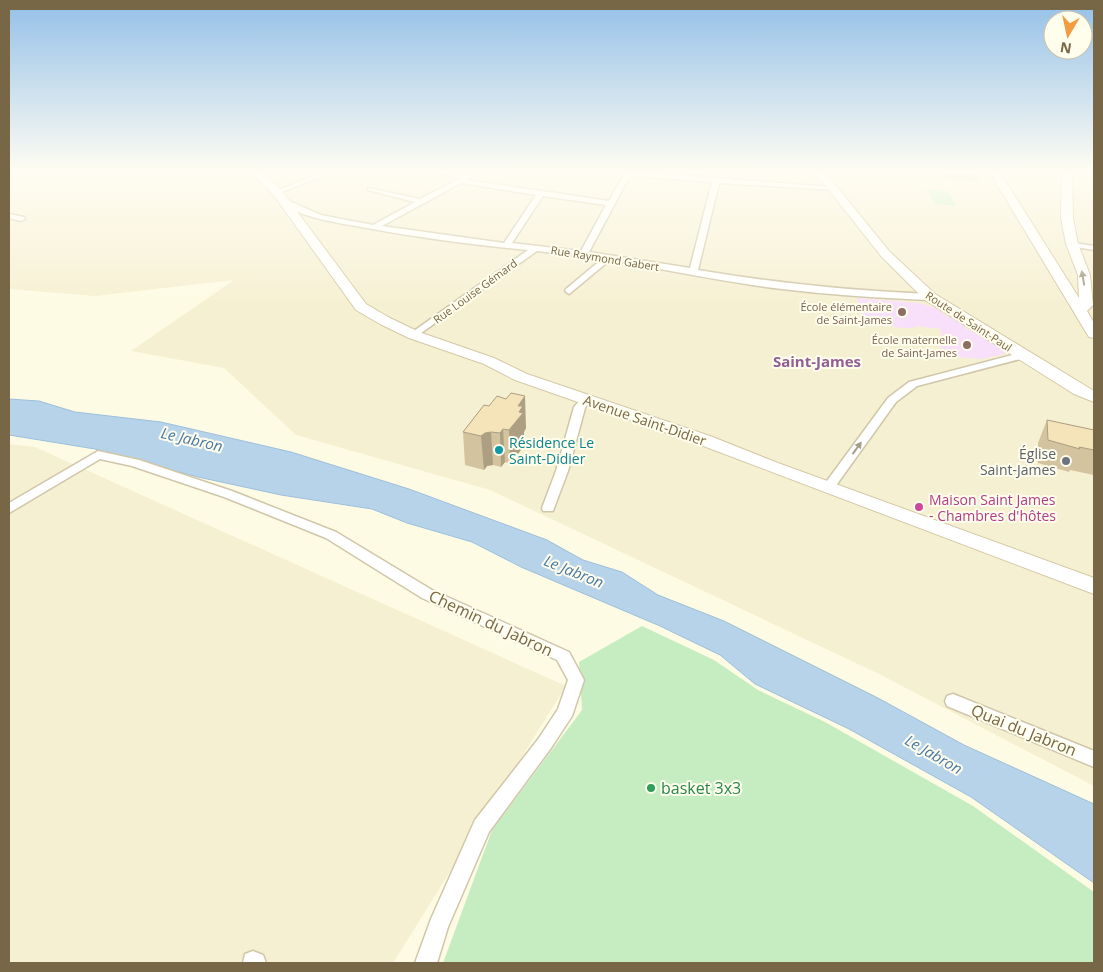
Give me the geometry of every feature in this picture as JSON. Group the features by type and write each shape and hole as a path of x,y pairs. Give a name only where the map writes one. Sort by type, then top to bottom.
{"street":[{"path":"10,216 21,219"},
{"name":"Avenue Saint-Didier","path":"295,216 361,307 414,335 489,361 521,376 586,400 704,440 1094,586"},
{"name":"Rue Raymond Gabert","path":"320,216 373,228 506,246 584,253 693,273 781,286 877,295 930,297"},
{"path":"373,228 395,216"},
{"path":"506,246 526,216"},
{"path":"584,253 605,216"},
{"path":"693,273 707,216"},
{"name":"Route de Saint-Paul","path":"853,216 912,282 930,297 1080,391 1094,397"},
{"path":"1022,216 1094,334"},
{"path":"1067,216 1072,244 1084,275 1086,305 1079,310"},
{"path":"1072,244 1094,248"},
{"name":"Rue Louise Gémard","path":"414,335 537,248"},
{"path":"569,291 609,257"},
{"path":"828,488 892,400 913,384 1024,355"},
{"name":"Route de Saint-Paul","path":"1075,387 1094,389"},
{"path":"548,508 562,472 580,407 586,400"},
{"name":"Chemin du Jabron","path":"9,510 98,455 135,464 228,494 331,535 438,599 563,656 576,680 566,711 545,743 482,826 438,926 426,963"},
{"name":"Quai du Jabron","path":"954,700 1094,759"}],"shaded area":[{"path":"9,216 1094,216 1094,786 879,674 490,490 296,435 224,368 131,351 234,280 95,296 9,289"},
{"path":"857,298 920,303 936,308 948,317 960,321 967,330 972,329 1004,350 1005,354 981,359 947,356 943,349 931,341 942,338 940,329 915,326 914,328 903,328 864,323"},
{"path":"9,444 35,447 566,686 393,963 9,963"}],"green space":[{"path":"642,626 714,660 758,690 825,722 973,806 1094,892 1094,963 443,963 492,830 582,710 579,662"}],"water":[{"name":"Le Jabron","path":"9,399 39,401 75,412 161,422 291,452 409,489 547,540 583,560 622,572 658,595 724,621 878,698 964,745 1094,804 1094,883 971,797 849,729 755,684 720,655 660,626 521,567 472,542 407,523 372,509 281,495 198,477 95,449 9,435"}],"building":[{"path":"511,393 525,396 518,406 523,406 519,412 523,413 509,430 503,429 500,433 491,432 481,436 463,432 484,405 489,406 497,396 506,399"},
{"path":"1047,420 1094,430 1094,450 1079,447 1080,449 1048,440"}],"place":[{"name":"École élémentaire de Saint-James","path":"902,312"},
{"name":"École maternelle de Saint-James","path":"967,345"},
{"name":"Résidence Le Saint-Didier","path":"499,450"},
{"name":"Église Saint-James","path":"1066,461"},
{"name":"Maison Saint James - Chambres d'hôtes","path":"919,507"},
{"name":"basket 3x3","path":"651,788"}],"district":[{"name":"Saint-James","path":"817,361"}]}
